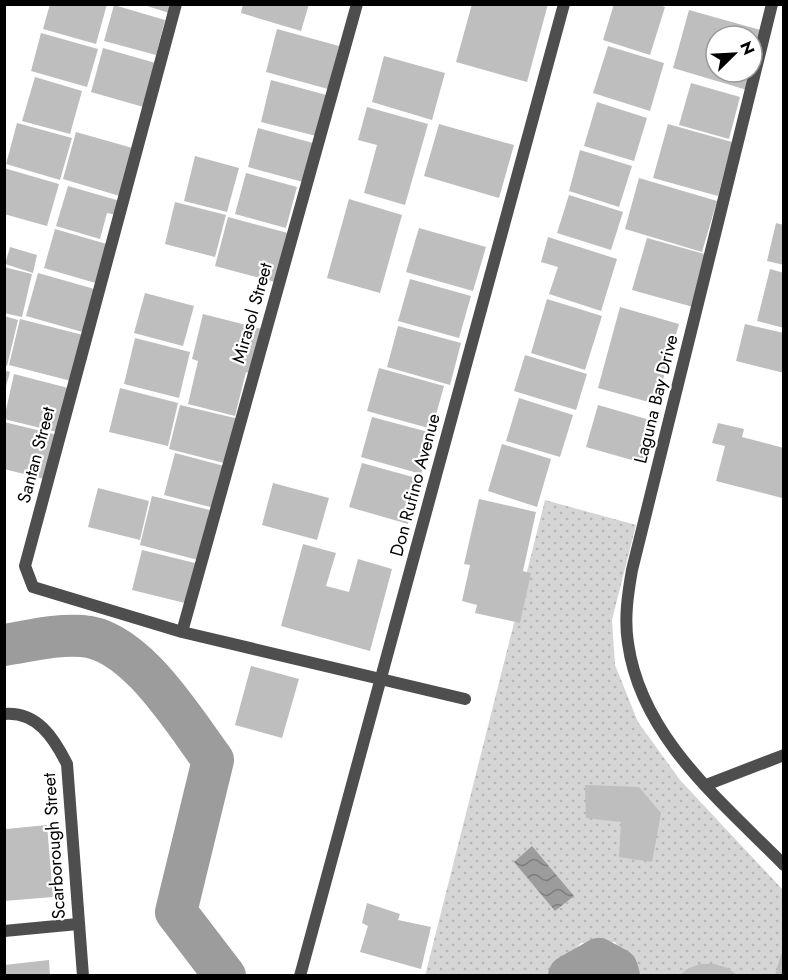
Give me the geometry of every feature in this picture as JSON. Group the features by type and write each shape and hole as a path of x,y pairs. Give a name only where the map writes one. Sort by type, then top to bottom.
{"street":[{"name":"Santan Street","path":"176,4 25,566 33,587 182,632 465,699"},
{"name":"Mirasol Street","path":"182,632 357,4"},
{"name":"Don Rufino Avenue","path":"300,975 564,4"},
{"name":"Laguna Bay Drive","path":"772,4 635,558 627,600 627,642 634,672 644,699 678,755 783,865"},
{"name":"Scarborough Street","path":"4,714 13,713 34,720 55,739 67,764 83,975"},
{"path":"706,785 783,755"},
{"path":"4,931 78,924"}],"shaded area":[{"path":"545,500 636,525 612,620 615,665 638,722 680,780 783,890 783,975 633,975 615,942 581,943 550,975 425,976"}],"water":[{"path":"532,846 574,896 555,911 514,862"}],"building":[{"path":"50,4 107,4 96,44 43,29"},
{"path":"141,4 172,4 169,13"},
{"path":"243,4 309,4 301,31 241,13"},
{"path":"472,4 489,6 490,4 548,4 527,82 456,62"},
{"path":"614,4 656,4 665,7 650,55 603,40"},
{"path":"114,5 165,20 156,55 104,41"},
{"path":"689,10 739,24 704,24 704,77 673,68"},
{"path":"277,29 339,46 328,89 266,72"},
{"path":"41,33 98,49 87,87 31,71"},
{"path":"608,46 664,63 650,111 593,93"},
{"path":"103,48 159,64 147,108 91,92"},
{"path":"384,56 445,73 432,120 372,102"},
{"path":"35,77 82,91 70,134 22,121"},
{"path":"271,80 330,96 320,137 261,122"},
{"path":"691,83 740,97 729,139 679,125"},
{"path":"727,84 749,84 747,90"},
{"path":"597,102 647,118 634,161 584,146"},
{"path":"367,107 428,124 405,205 364,193 377,145 358,140"},
{"path":"17,123 72,138 60,180 6,164"},
{"path":"439,124 514,145 499,198 424,176"},
{"path":"668,124 732,142 718,196 653,178"},
{"path":"258,128 313,143 303,182 248,167"},
{"path":"76,132 136,149 123,197 63,179"},
{"path":"580,150 632,166 619,207 569,191"},
{"path":"195,156 239,168 227,212 184,201"},
{"path":"4,168 59,184 47,226 4,214"},
{"path":"246,173 297,187 286,228 235,214"},
{"path":"639,178 717,201 702,252 625,229"},
{"path":"68,186 120,201 116,215 107,213 100,239 56,226"},
{"path":"569,195 623,212 611,250 557,233"},
{"path":"349,199 402,215 380,293 327,278"},
{"path":"175,202 226,215 215,257 165,244"},
{"path":"228,217 288,233 275,282 215,266"},
{"path":"776,223 784,225 784,265 767,261"},
{"path":"419,228 486,247 473,291 406,272"},
{"path":"55,229 110,245 99,284 44,268"},
{"path":"548,237 617,259 601,311 549,294 558,267 541,262"},
{"path":"647,238 708,255 693,307 632,290"},
{"path":"10,247 37,255 33,273 5,264"},
{"path":"4,267 32,274 22,317 4,313"},
{"path":"770,269 784,273 784,328 757,321"},
{"path":"38,273 98,290 86,333 26,316"},
{"path":"410,279 471,296 459,338 398,321"},
{"path":"145,293 194,306 183,346 134,333"},
{"path":"547,299 602,316 585,370 531,353"},
{"path":"620,307 679,324 656,404 598,388"},
{"path":"203,314 262,329 251,374 246,372 235,416 188,404 198,361 192,359"},
{"path":"4,316 18,320 7,366 4,365"},
{"path":"20,319 83,335 71,381 9,365"},
{"path":"745,324 784,333 784,373 736,361"},
{"path":"398,326 461,343 450,385 387,367"},
{"path":"135,338 190,352 179,398 124,384"},
{"path":"525,355 587,374 576,410 514,391"},
{"path":"379,368 444,386 432,429 367,411"},
{"path":"4,370 10,372 5,390 4,389"},
{"path":"14,374 72,389 61,433 4,419"},
{"path":"120,388 178,403 168,446 109,432"},
{"path":"519,398 573,415 560,457 506,441"},
{"path":"180,405 239,419 228,464 169,449"},
{"path":"598,405 657,422 646,464 586,447"},
{"path":"372,417 432,433 421,474 361,457"},
{"path":"4,422 58,435 48,480 4,469"},
{"path":"718,423 744,429 742,437 784,448 782,498 716,481 725,446 712,443"},
{"path":"502,444 551,459 537,507 488,491"},
{"path":"175,453 224,466 214,508 164,495"},
{"path":"362,463 420,479 408,524 349,507"},
{"path":"273,483 329,498 317,540 262,525"},
{"path":"98,488 149,501 140,540 88,527"},
{"path":"152,496 210,510 198,560 140,545"},
{"path":"479,499 536,512 523,571 531,573 520,623 475,613 477,605 462,601 470,565 464,564"},
{"path":"303,544 336,553 326,586 349,592 358,559 392,569 370,651 281,626"},
{"path":"142,550 199,564 189,604 132,590"},
{"path":"251,666 299,679 282,738 235,725"},
{"path":"585,785 639,787 661,813 652,862 619,857 621,822 586,818"},
{"path":"47,825 53,897 4,901 6,829"},
{"path":"367,903 400,914 398,920 431,927 421,969 360,952 368,926 362,923"},
{"path":"781,954 784,954 784,976 775,976"},
{"path":"49,960 50,976 4,976 4,965"},
{"path":"700,964 714,964 728,968 738,976 679,976 687,969"}],"waterway":[{"path":"4,645 43,638 82,636 102,641 121,651 139,666 173,704 213,760 176,912 225,976"},
{"path":"569,976 599,959 617,969 619,976"}]}
